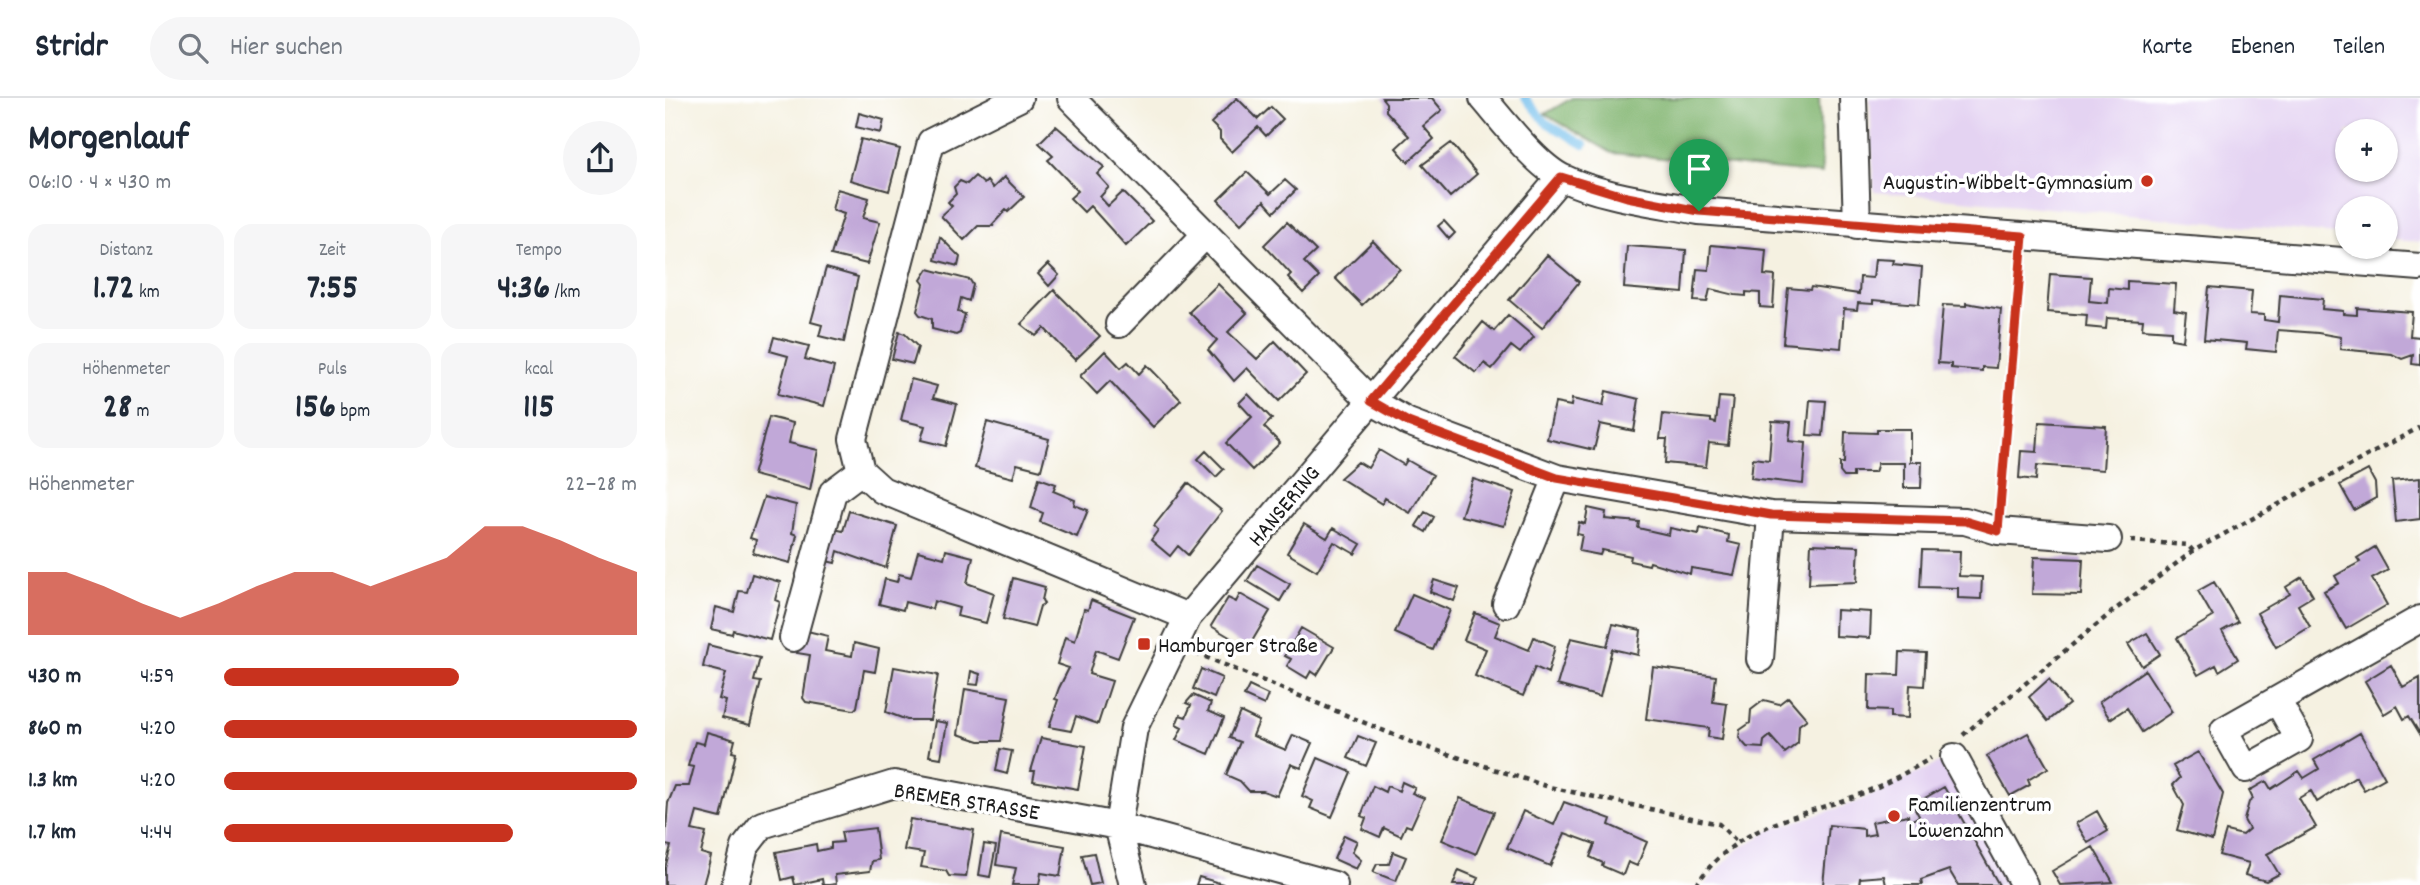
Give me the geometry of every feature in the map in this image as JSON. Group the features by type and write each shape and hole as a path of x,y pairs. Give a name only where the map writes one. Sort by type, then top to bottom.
{"street":[{"path":"1019,98 931,142 853,439 861,471 882,490 1188,617"},
{"path":"1071,98 1371,401 1408,422 1557,478 1771,515 1965,521 1998,531 2108,539"},
{"path":"1483,98 1517,138 1561,177 1627,197 1699,211 2420,268"},
{"path":"1853,98 1857,225"},
{"name":"HANSERING","path":"1133,885 1118,827 1134,728 1188,617 1561,177"},
{"path":"1119,324 1206,234"},
{"path":"793,638 833,492 861,471"},
{"path":"1506,604 1557,478"},
{"path":"1760,659 1771,515"},
{"path":"2277,700 2420,619"},
{"path":"1950,750 2024,885"},
{"name":"BREMER STRASSE","path":"735,885 745,847 762,825 894,784 1118,827 1334,885"}],"path":[{"path":"1998,531 2023,236"},
{"path":"1696,885 1737,842 1770,823 1855,796 1950,750 2112,612 2193,551 2420,427"},
{"path":"2108,539 2188,545 2193,551"},
{"path":"1174,644 1411,742 1549,787 1719,824 1737,842"}],"shaded area":[{"name":"Augustin-Wibbelt-Gymnasium","path":"1870,98 2420,98 2420,242 2398,240 2398,196 2335,196 2335,234 1874,192"},
{"name":"Familienzentrum Löwenzahn","path":"1943,761 2013,885 1704,885 1737,850 1772,829 1857,802"}],"green space":[{"path":"1572,98 1819,98 1822,174 1612,153 1545,114"}],"building":[{"path":"1237,98 1258,119 1271,107 1283,119 1266,136 1258,127 1232,152 1211,123"},
{"path":"1382,98 1432,98 1442,110 1423,126 1434,139 1408,162 1396,148 1409,136 1386,111 1386,103"},
{"path":"859,113 884,120 881,133 856,127"},
{"path":"1056,126 1104,167 1097,174 1109,187 1100,197 1108,206 1123,192 1152,221 1126,246 1090,206 1084,212 1070,198 1078,191 1048,160 1053,156 1039,143"},
{"path":"861,139 900,149 889,191 850,180"},
{"path":"1451,143 1477,174 1450,197 1422,165"},
{"path":"1247,172 1270,194 1285,180 1296,190 1274,212 1264,201 1241,224 1218,200"},
{"path":"975,176 984,184 987,181 993,188 1004,177 1024,197 1008,212 1006,210 992,225 994,226 978,226 964,240 941,216 952,206 948,202 956,194 954,187 960,181 967,184"},
{"path":"837,189 869,198 863,218 880,222 867,264 831,255 844,214 832,210"},
{"path":"1444,221 1455,233 1449,239 1438,226"},
{"path":"1287,222 1316,251 1304,262 1319,277 1303,293 1288,277 1291,274 1264,245"},
{"path":"940,237 960,257 958,266 935,260"},
{"path":"1373,241 1400,269 1362,305 1335,278"},
{"path":"1711,245 1766,250 1764,275 1775,276 1773,308 1760,307 1760,293 1746,292 1746,296 1710,289 1707,302 1694,301 1697,269 1709,270"},
{"path":"1627,246 1686,250 1683,293 1624,288"},
{"path":"1547,255 1579,282 1542,328 1509,300"},
{"path":"1875,259 1894,260 1893,264 1922,267 1919,304 1873,300 1873,304 1858,303 1857,310 1844,309 1841,348 1783,343 1788,288 1810,290 1811,287 1859,294 1860,277 1873,278"},
{"path":"1048,264 1059,275 1049,286 1038,274"},
{"path":"826,268 858,277 844,342 819,336 822,325 811,322"},
{"path":"928,269 970,280 973,285 969,301 961,298 958,312 965,314 960,333 956,335 932,329 932,319 920,315 917,311 924,284 921,280"},
{"path":"2050,274 2091,277 2089,301 2108,303 2109,288 2127,290 2127,281 2176,284 2174,310 2186,312 2183,341 2171,339 2171,331 2142,329 2143,320 2107,318 2106,329 2086,327 2087,315 2047,312"},
{"path":"1218,284 1247,313 1228,332 1257,359 1275,341 1306,374 1279,401 1247,368 1234,381 1208,350 1217,340 1189,312"},
{"path":"2209,287 2252,291 2250,314 2264,315 2264,320 2278,322 2280,295 2323,299 2322,309 2343,311 2343,314 2357,315 2357,308 2412,312 2410,336 2420,337 2420,365 2412,364 2413,355 2402,359 2392,354 2340,349 2341,337 2318,333 2278,330 2276,352 2246,349 2247,343 2204,339"},
{"path":"1054,290 1100,336 1075,360 1044,328 1036,336 1021,324"},
{"path":"1966,303 2001,309 1996,368 1982,367 1982,371 1951,368 1951,364 1938,363 1943,305 1966,306"},
{"path":"1508,315 1534,337 1520,353 1511,346 1492,369 1484,363 1476,373 1455,356 1483,322 1494,331"},
{"path":"899,332 905,334 918,347 913,364 892,359"},
{"path":"774,337 809,346 805,359 834,367 824,406 778,394 788,356 770,351"},
{"path":"1105,351 1121,368 1128,362 1139,374 1147,365 1181,400 1153,427 1110,381 1097,394 1080,376"},
{"path":"911,379 937,386 933,398 957,404 946,446 921,440 925,426 901,420"},
{"path":"1606,391 1639,399 1634,431 1600,424 1594,450 1547,439 1555,403 1571,406 1572,399 1603,406"},
{"path":"1248,394 1272,419 1264,427 1280,443 1252,470 1226,443 1252,417 1239,403"},
{"path":"1719,397 1733,398 1728,445 1709,443 1706,467 1665,463 1667,439 1660,439 1663,414 1711,419 1711,422 1716,423"},
{"path":"1810,400 1826,401 1823,436 1807,435"},
{"path":"769,417 793,423 789,443 818,450 810,490 753,475"},
{"path":"1772,421 1791,422 1789,441 1806,443 1803,484 1751,478 1753,458 1769,460"},
{"path":"987,422 1049,439 1041,470 1017,464 1013,478 975,468"},
{"path":"2039,422 2106,426 2103,470 2037,465 2036,480 2019,478 2021,451 2037,452"},
{"path":"1877,429 1910,429 1910,462 1922,462 1921,488 1904,488 1904,463 1878,463 1875,472 1853,472 1853,477 1844,477 1840,472 1840,463 1844,463 1845,432 1877,433"},
{"path":"1379,450 1404,465 1407,460 1433,475 1410,513 1385,498 1382,504 1340,478 1358,462 1368,468"},
{"path":"1206,451 1224,469 1216,477 1198,459"},
{"path":"2368,470 2375,483 2376,498 2354,510 2340,485"},
{"path":"1039,478 1056,484 1053,491 1075,500 1074,505 1088,510 1077,537 1040,522 1043,513 1031,508"},
{"path":"2420,478 2420,519 2396,522 2392,481"},
{"path":"1473,479 1515,492 1504,526 1461,516"},
{"path":"1188,483 1222,511 1188,555 1178,546 1170,556 1151,540 1158,530 1154,526"},
{"path":"764,497 796,505 792,533 797,535 790,563 753,553 756,540 750,538"},
{"path":"1588,508 1606,512 1605,519 1639,522 1638,528 1669,535 1670,528 1699,534 1700,528 1729,535 1728,542 1741,545 1734,575 1691,568 1690,574 1650,562 1649,565 1630,561 1631,556 1602,550 1600,555 1579,551 1582,535 1577,534 1579,522 1585,524"},
{"path":"849,511 897,526 886,568 838,551 835,563 822,560 830,528 843,531"},
{"path":"1425,512 1434,517 1426,532 1416,526"},
{"path":"1304,524 1327,538 1333,528 1361,544 1355,554 1334,542 1317,571 1287,553"},
{"path":"1811,544 1859,546 1857,582 1809,584"},
{"path":"2375,547 2388,570 2372,579 2387,605 2346,629 2324,591 2339,583 2335,576 2360,562 2357,558"},
{"path":"946,550 973,557 967,583 994,593 986,623 957,616 959,608 934,601 932,609 905,602 903,610 879,604 885,579 897,582 899,574 911,577 918,551 944,558"},
{"path":"1922,550 1960,551 1959,576 1982,577 1981,599 1958,598 1958,588 1920,587"},
{"path":"2034,557 2083,559 2081,595 2032,594"},
{"path":"1257,565 1290,584 1280,601 1247,581"},
{"path":"752,574 780,582 775,600 780,602 770,640 733,630 732,634 711,629 716,607 734,612 739,591 747,592"},
{"path":"2302,577 2313,596 2298,605 2310,627 2276,647 2257,613 2290,594 2286,587"},
{"path":"1013,578 1045,587 1042,600 1044,604 1040,606 1034,627 1003,619"},
{"path":"1434,580 1459,588 1454,601 1430,592"},
{"path":"2214,582 2238,622 2222,631 2238,659 2219,671 2216,665 2198,675 2177,638 2213,617 2198,591"},
{"path":"1240,594 1270,611 1248,648 1211,626 1228,598 1236,602"},
{"path":"1412,594 1450,610 1433,650 1395,633"},
{"path":"1091,600 1134,617 1118,658 1096,650 1089,674 1112,681 1098,724 1076,716 1071,731 1049,727 1058,700 1055,699 1069,668 1057,664 1065,637 1075,641 1084,609 1088,610"},
{"path":"1836,610 1871,612 1870,638 1835,636"},
{"path":"1475,613 1500,623 1495,636 1529,650 1534,637 1555,646 1548,673 1535,667 1523,696 1475,676 1486,649 1464,640"},
{"path":"1613,624 1641,630 1638,655 1612,649 1600,697 1557,685 1571,638 1607,646"},
{"path":"1301,628 1334,647 1317,675 1311,671 1307,678 1287,666 1291,659 1285,656"},
{"path":"803,630 828,636 825,651 852,656 854,643 879,649 875,672 864,670 857,707 854,710 806,702 803,698 810,655 797,653"},
{"path":"2147,633 2160,654 2142,666 2128,644"},
{"path":"708,645 760,658 754,681 761,682 750,725 722,718 726,701 719,699 726,673 703,667"},
{"path":"1900,652 1926,653 1924,686 1910,685 1908,718 1890,717 1890,711 1868,710 1869,674 1899,675"},
{"path":"2391,665 2403,687 2420,678 2420,734 2409,716 2404,719 2397,706 2384,714 2365,681"},
{"path":"894,667 938,675 930,720 907,720 886,712"},
{"path":"1653,667 1716,676 1713,702 1727,704 1722,739 1708,737 1709,728 1646,719"},
{"path":"1201,669 1222,678 1214,698 1193,689"},
{"path":"2145,670 2172,712 2142,732 2127,708 2110,719 2099,702"},
{"path":"971,671 980,674 978,685 969,684"},
{"path":"2049,679 2069,704 2048,721 2029,697"},
{"path":"1249,686 1268,695 1264,705 1244,696"},
{"path":"965,689 1009,697 1001,741 979,741 958,734"},
{"path":"1193,695 1211,703 1208,711 1224,718 1209,754 1176,740 1182,728 1176,725 1180,715 1186,717 1191,705 1186,703"},
{"path":"1788,697 1807,719 1799,725 1798,743 1785,753 1770,736 1764,741 1763,748 1747,747 1739,738 1740,730 1750,723 1751,710 1764,700 1779,704"},
{"path":"1240,712 1259,721 1253,736 1269,743 1286,750 1293,735 1312,743 1301,768 1291,764 1277,796 1263,791 1249,791 1240,781 1226,775 1240,742 1229,738"},
{"path":"935,721 947,723 941,758 929,756"},
{"path":"707,732 735,740 732,752 736,753 721,818 697,812 692,830 706,833 701,853 711,856 703,885 665,885 665,868 671,846 665,845 668,803 675,786 689,786 694,767 688,766 695,742 704,744"},
{"path":"2028,733 2048,768 2028,780 2030,785 2010,796 1987,756"},
{"path":"2360,733 2385,778 2364,790 2356,777 2317,802 2311,791 2299,798 2316,827 2267,854 2279,874 2266,881 2245,875 2249,863 2219,855 2226,831 2242,835 2249,829 2244,820 2249,802 2253,799 2249,791 2266,781 2271,789 2299,771 2304,778 2319,769 2314,760"},
{"path":"1358,736 1376,743 1366,766 1348,758"},
{"path":"1041,738 1086,746 1078,789 1033,781 1035,771 1031,771"},
{"path":"1000,749 1012,751 1007,774 996,771"},
{"path":"2198,752 2223,794 2212,840 2177,830 2184,805 2173,785 2180,778 2173,766"},
{"path":"1318,758 1351,772 1332,817 1310,808 1313,801 1302,796"},
{"path":"1402,782 1415,788 1412,793 1424,798 1411,827 1406,825 1401,836 1384,828 1380,837 1362,829 1366,818 1361,816 1373,786 1385,792 1387,786 1399,791"},
{"path":"1944,787 1999,885 1958,885 1949,870 1921,880 1922,885 1886,885 1884,876 1860,878 1859,885 1823,885 1829,825 1864,829 1864,836 1875,834 1872,822 1908,815 1909,822 1919,816 1913,805"},
{"path":"1460,798 1494,812 1476,854 1442,840"},
{"path":"1564,802 1611,819 1609,825 1647,842 1637,866 1628,862 1623,875 1602,866 1603,863 1590,857 1595,844 1565,833 1550,866 1507,848 1523,811 1554,825"},
{"path":"2097,811 2108,831 2088,843 2076,823"},
{"path":"910,819 974,830 966,877 949,876 946,871 921,867 924,853 904,850"},
{"path":"875,828 879,860 872,861 870,871 835,875 836,884 829,885 823,885 822,879 795,885 793,877 782,880 776,852 816,844 817,851 831,848 831,843 843,842 841,832"},
{"path":"1001,835 1065,846 1060,876 1041,873 1039,885 1012,885 1016,868 996,865"},
{"path":"1344,835 1357,841 1352,852 1361,860 1356,869 1334,859"},
{"path":"984,844 996,846 990,877 979,875"},
{"path":"2093,847 2113,882 2060,885 2052,871"},
{"path":"1393,852 1406,857 1396,881 1373,872 1377,864 1389,864"},
{"path":"1094,853 1101,883 1090,885 1082,855"},
{"path":"1459,870 1478,878 1475,885 1453,885"},
{"path":"1199,877 1223,884 1223,885 1196,885"}],"waterway":[{"path":"1525,98 1545,122 1584,145"}],"place":[{"name":"Augustin-Wibbelt-Gymnasium","path":"2147,181"},
{"name":"Hamburger Straße","path":"1144,644"},
{"name":"Familienzentrum Löwenzahn","path":"1894,816"}],"route":[{"path":"1561,177 1627,197 1699,211 2023,236 1998,531 1965,521 1771,515 1557,478 1408,422 1371,401 1561,177"}]}
